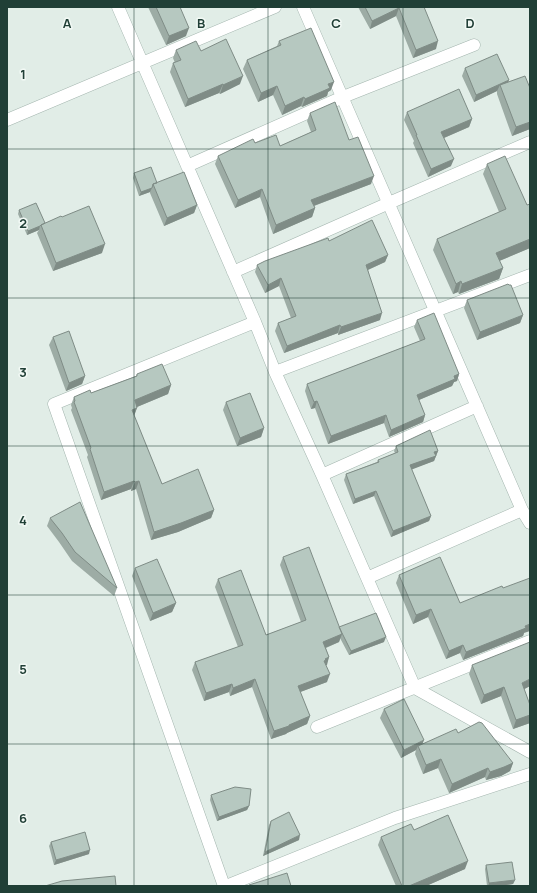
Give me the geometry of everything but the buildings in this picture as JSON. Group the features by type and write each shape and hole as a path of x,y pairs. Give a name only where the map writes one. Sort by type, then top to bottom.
{"street":[{"path":"118,7 255,322 275,372 322,475 415,688 530,752"},
{"path":"7,120 275,7"},
{"path":"303,7 522,510 530,523"},
{"path":"187,166 342,97 474,46"},
{"path":"233,272 530,142"},
{"path":"275,372 530,275"},
{"path":"255,322 54,404 225,886 395,818 530,774"},
{"path":"322,475 477,406"},
{"path":"367,578 522,510"},
{"path":"317,727 530,641"}]}
